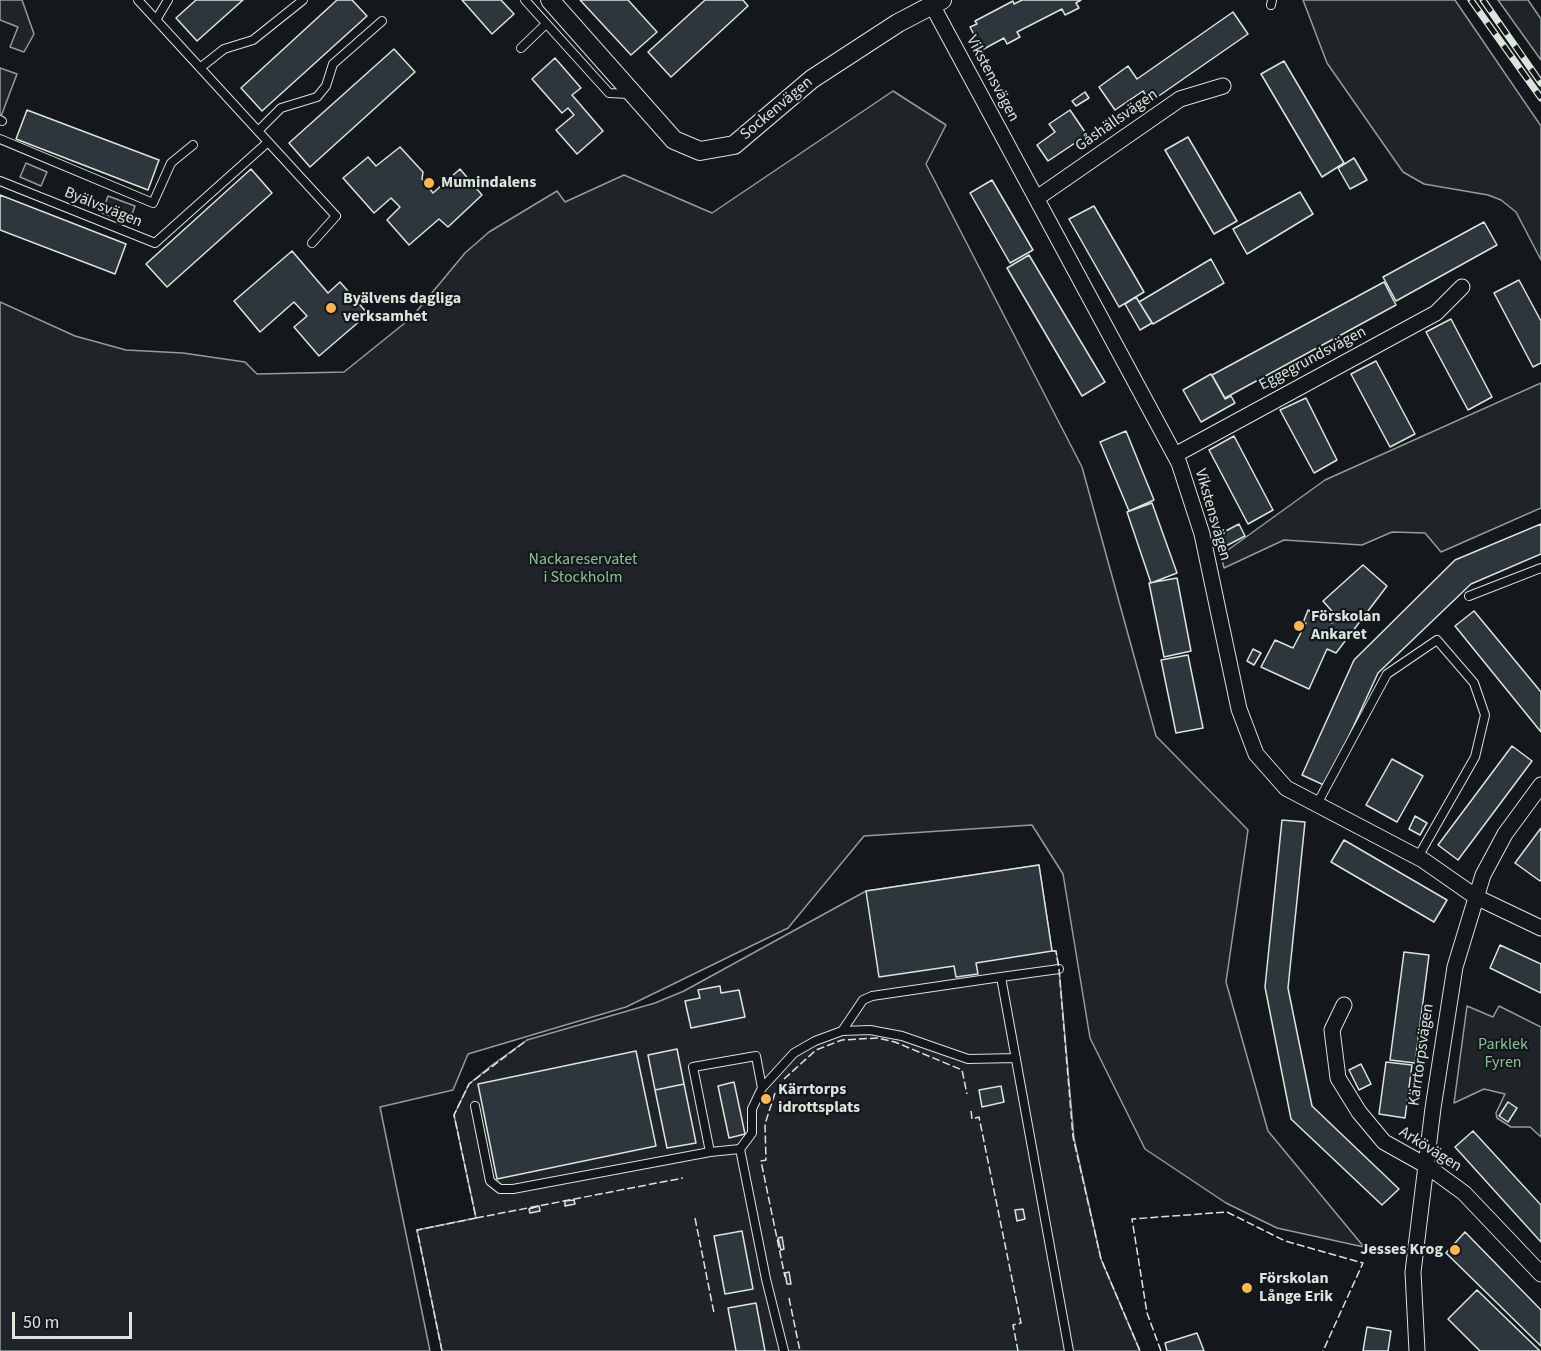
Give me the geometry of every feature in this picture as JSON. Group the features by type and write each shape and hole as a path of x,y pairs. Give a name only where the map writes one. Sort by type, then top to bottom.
{"street":[{"name":"Sockenvägen","path":"550,0 674,140 700,151 734,145 812,79 898,23 937,2"},
{"name":"Vikstensvägen","path":"937,2 1037,198 1175,455 1202,534 1239,709 1256,754 1286,788 1418,857 1455,879 1476,897 1541,928"},
{"name":"Gåshällsvägen","path":"1037,198 1180,99 1223,86"},
{"name":"Eggegrundsvägen","path":"1175,455 1436,313 1462,287"},
{"name":"Kärrtorpsvägen","path":"1417,1351 1413,1272 1434,1096 1455,967 1483,875 1505,834 1541,786"},
{"name":"Arkövägen","path":"1344,1005 1332,1030 1338,1078 1359,1112 1384,1142 1427,1166 1464,1193 1541,1274"}],"lane":[{"path":"138,0 336,216 312,243"},
{"path":"156,20 168,0"},
{"path":"200,68 224,49 253,40 303,0"},
{"path":"525,0 609,93 632,94"},
{"path":"258,131 281,108 317,97 326,86 333,64 382,21"},
{"path":"521,48 546,24"},
{"name":"Byälvsvägen","path":"0,139 153,203 171,163 193,145"},
{"name":"Byälvsvägen","path":"0,181 155,243 268,142"},
{"path":"1469,596 1541,568"},
{"path":"1317,804 1387,674 1437,640 1474,683 1485,715 1475,757 1418,857"},
{"path":"842,1031 863,1000 872,996 1059,969"},
{"path":"1001,976 1069,1351"},
{"path":"475,1106 490,1181 500,1189 513,1190 710,1152 740,1149 752,1133 752,1109 762,1088 794,1053 815,1041 842,1031 870,1030 902,1036 968,1059 1016,1058"},
{"path":"710,1152 693,1067 756,1056 762,1088"},
{"path":"740,1149 766,1279 784,1351"}],"green space":[{"path":"0,0 22,0 34,34 24,52 10,47 18,27 0,20"},
{"path":"1303,0 1455,0 1541,126 1541,260 1516,212 1501,200 1488,195 1424,184 1403,172 1327,63"},
{"path":"1498,0 1528,0 1541,19 1541,60"},
{"path":"0,68 17,74 0,119"},
{"name":"Nackareservatet i Stockholm","path":"893,91 946,125 926,164 1082,467 1156,736 1248,830 1226,982 1268,1131 1364,1247 1277,1228 1226,1203 1145,1149 1090,1038 1063,874 1032,825 864,836 788,928 626,1007 468,1054 453,1090 380,1107 430,1351 0,1351 0,302 75,336 126,350 183,353 245,362 257,374 344,372 411,318 465,253 489,232 557,191 565,202 624,175 712,213"},
{"path":"26,163 47,172 41,186 20,177"},
{"path":"108,196 135,206 129,223 102,213"},
{"path":"1541,383 1541,508 1441,552 1425,533 1392,532 1362,545 1284,540 1224,568 1221,555 1325,480"},
{"name":"Kärrtorps idrottsplats","path":"1039,865 1052,951 1056,951 1059,969 1074,1138 1101,1259 1140,1351 442,1351 417,1230 476,1218 454,1115 469,1084 492,1065 527,1040 655,1003 684,991 866,891"},
{"name":"Parklek Fyren","path":"1467,1006 1493,1017 1499,1006 1541,1027 1541,1137 1530,1127 1511,1127 1497,1118 1496,1113 1505,1094 1484,1089 1454,1103"}],"building":[{"path":"196,0 243,0 197,41 176,18"},
{"path":"337,0 352,0 367,16 262,111 241,88"},
{"path":"462,0 501,0 514,14 492,34"},
{"path":"580,0 628,0 657,32 631,55"},
{"path":"705,0 743,0 748,6 671,77 648,52"},
{"path":"1022,0 1081,0 1076,3 1079,8 1065,15 1062,9 1017,32 1020,37 1007,44 1004,38 982,50 970,27 977,24 975,21 1013,1 1014,4"},
{"path":"1233,12 1248,34 1150,102 1143,91 1115,110 1099,87 1128,66 1137,79"},
{"path":"394,49 415,72 310,167 289,143"},
{"path":"555,58 581,88 572,95 603,131 577,154 556,130 574,115 568,108 562,113 532,79"},
{"path":"1284,61 1344,163 1322,177 1261,74"},
{"path":"1085,92 1089,98 1076,106 1072,101"},
{"path":"27,110 159,160 148,190 16,139"},
{"path":"1070,110 1087,135 1048,161 1037,145 1055,132 1049,124"},
{"path":"1188,137 1237,221 1214,234 1165,150"},
{"path":"400,147 423,172 422,179 433,193 460,169 482,195 448,227 439,219 409,245 387,220 400,207 391,198 374,213 343,178 368,157 376,166"},
{"path":"1354,158 1367,180 1350,189 1338,168"},
{"path":"251,169 272,193 167,287 146,264"},
{"path":"992,180 1033,250 1010,263 970,193"},
{"path":"1300,192 1313,214 1247,254 1233,229"},
{"path":"0,195 126,244 115,274 0,230"},
{"path":"1094,206 1144,292 1119,307 1069,219"},
{"path":"1484,222 1497,245 1396,301 1383,277"},
{"name":"Byälvens dagliga verksamhet","path":"292,251 328,293 340,282 368,314 319,356 294,327 307,316 294,302 260,332 234,301"},
{"path":"1029,255 1105,382 1082,396 1007,268"},
{"path":"1211,259 1224,283 1153,324 1139,302"},
{"path":"1519,280 1541,321 1541,363 1533,367 1494,293"},
{"path":"1384,282 1396,305 1225,398 1212,375"},
{"path":"1136,297 1152,323 1140,330 1125,304"},
{"path":"1451,319 1492,397 1468,410 1426,332"},
{"path":"1376,361 1415,434 1390,447 1351,374"},
{"path":"1211,374 1225,399 1231,396 1235,403 1201,422 1183,390"},
{"path":"1306,398 1337,460 1314,473 1280,410"},
{"path":"1126,431 1154,500 1129,511 1100,442"},
{"path":"1234,436 1273,510 1248,524 1209,450"},
{"path":"1152,503 1177,573 1151,583 1127,512"},
{"path":"1239,524 1245,536 1226,546 1220,534"},
{"path":"1541,524 1541,554 1471,584 1378,673 1326,786 1302,775 1354,660 1455,560"},
{"path":"1363,565 1387,586 1336,653 1327,649 1309,689 1261,667 1275,640 1293,648 1306,623 1303,623 1308,610 1332,623 1337,617 1323,601"},
{"path":"1177,578 1191,651 1164,657 1149,583"},
{"path":"1474,611 1541,692 1541,732 1455,626"},
{"path":"1253,649 1261,653 1254,665 1247,661"},
{"path":"1188,655 1203,728 1176,733 1161,660"},
{"path":"1512,746 1532,761 1458,860 1438,845"},
{"path":"1392,759 1423,776 1397,822 1366,805"},
{"path":"1415,816 1427,823 1420,835 1409,829"},
{"path":"1282,820 1305,822 1288,988 1312,1106 1399,1189 1382,1205 1291,1119 1265,987"},
{"path":"1541,828 1541,879 1540,881 1515,863"},
{"path":"1344,840 1447,900 1434,922 1331,862"},
{"path":"1039,865 1052,951 976,963 978,974 956,977 954,966 879,977 866,891"},
{"path":"1500,945 1541,964 1541,993 1490,968"},
{"path":"1404,952 1429,955 1415,1063 1390,1060"},
{"path":"720,986 721,993 739,990 745,1017 691,1028 685,1001 700,998 698,990"},
{"path":"677,1049 684,1084 655,1090 648,1055"},
{"path":"636,1051 656,1146 497,1179 478,1084"},
{"path":"1386,1062 1412,1065 1405,1118 1379,1114"},
{"path":"1361,1064 1371,1084 1359,1090 1349,1070"},
{"path":"734,1082 745,1134 729,1138 718,1086"},
{"path":"684,1084 696,1143 667,1148 655,1090"},
{"path":"1001,1086 1004,1102 982,1107 979,1090"},
{"path":"1508,1102 1517,1108 1508,1122 1499,1116"},
{"path":"1473,1131 1541,1205 1541,1242 1455,1147"},
{"path":"574,1200 575,1204 565,1206 565,1201"},
{"path":"539,1206 540,1211 530,1213 529,1209"},
{"path":"1023,1209 1025,1219 1017,1221 1015,1210"},
{"path":"742,1231 753,1289 725,1294 714,1236"},
{"path":"1465,1232 1541,1310 1541,1346 1446,1253"},
{"path":"782,1237 784,1249 781,1250 778,1238"},
{"path":"789,1272 791,1284 787,1284 785,1273"},
{"path":"1477,1290 1540,1351 1480,1351 1448,1319"},
{"path":"756,1303 765,1351 736,1351 728,1308"},
{"path":"1367,1327 1391,1331 1388,1351 1363,1351"},
{"path":"1197,1333 1204,1351 1167,1351 1165,1343"}],"railway":[{"path":"1471,0 1541,98"},
{"path":"1483,0 1541,83"}],"fence":[{"path":"1052,951 1056,951 1059,969 1073,1137 1101,1259 1140,1351"},
{"path":"784,1079 816,1050 842,1040 878,1038 895,1042 962,1070 967,1094"},
{"path":"442,1351 417,1230 476,1218 454,1115 469,1084 527,1040"},
{"path":"775,1093 765,1124 766,1160 761,1161 785,1277"},
{"path":"971,1111 972,1119 979,1117 1021,1323 1013,1325 1018,1351"},
{"path":"476,1218 683,1178"},
{"path":"1161,1351 1147,1313 1132,1219 1227,1212 1285,1241 1363,1263 1323,1351"},
{"path":"695,1218 714,1313"},
{"path":"789,1298 800,1351"}],"place":[{"name":"Mumindalens","path":"429,183"},
{"name":"Byälvens dagliga verksamhet","path":"331,308"},
{"name":"Förskolan Ankaret","path":"1299,626"},
{"name":"Kärrtorps idrottsplats","path":"766,1099"},
{"name":"Jesses Krog","path":"1455,1250"},
{"name":"Förskolan Långe Erik","path":"1247,1288"}]}
